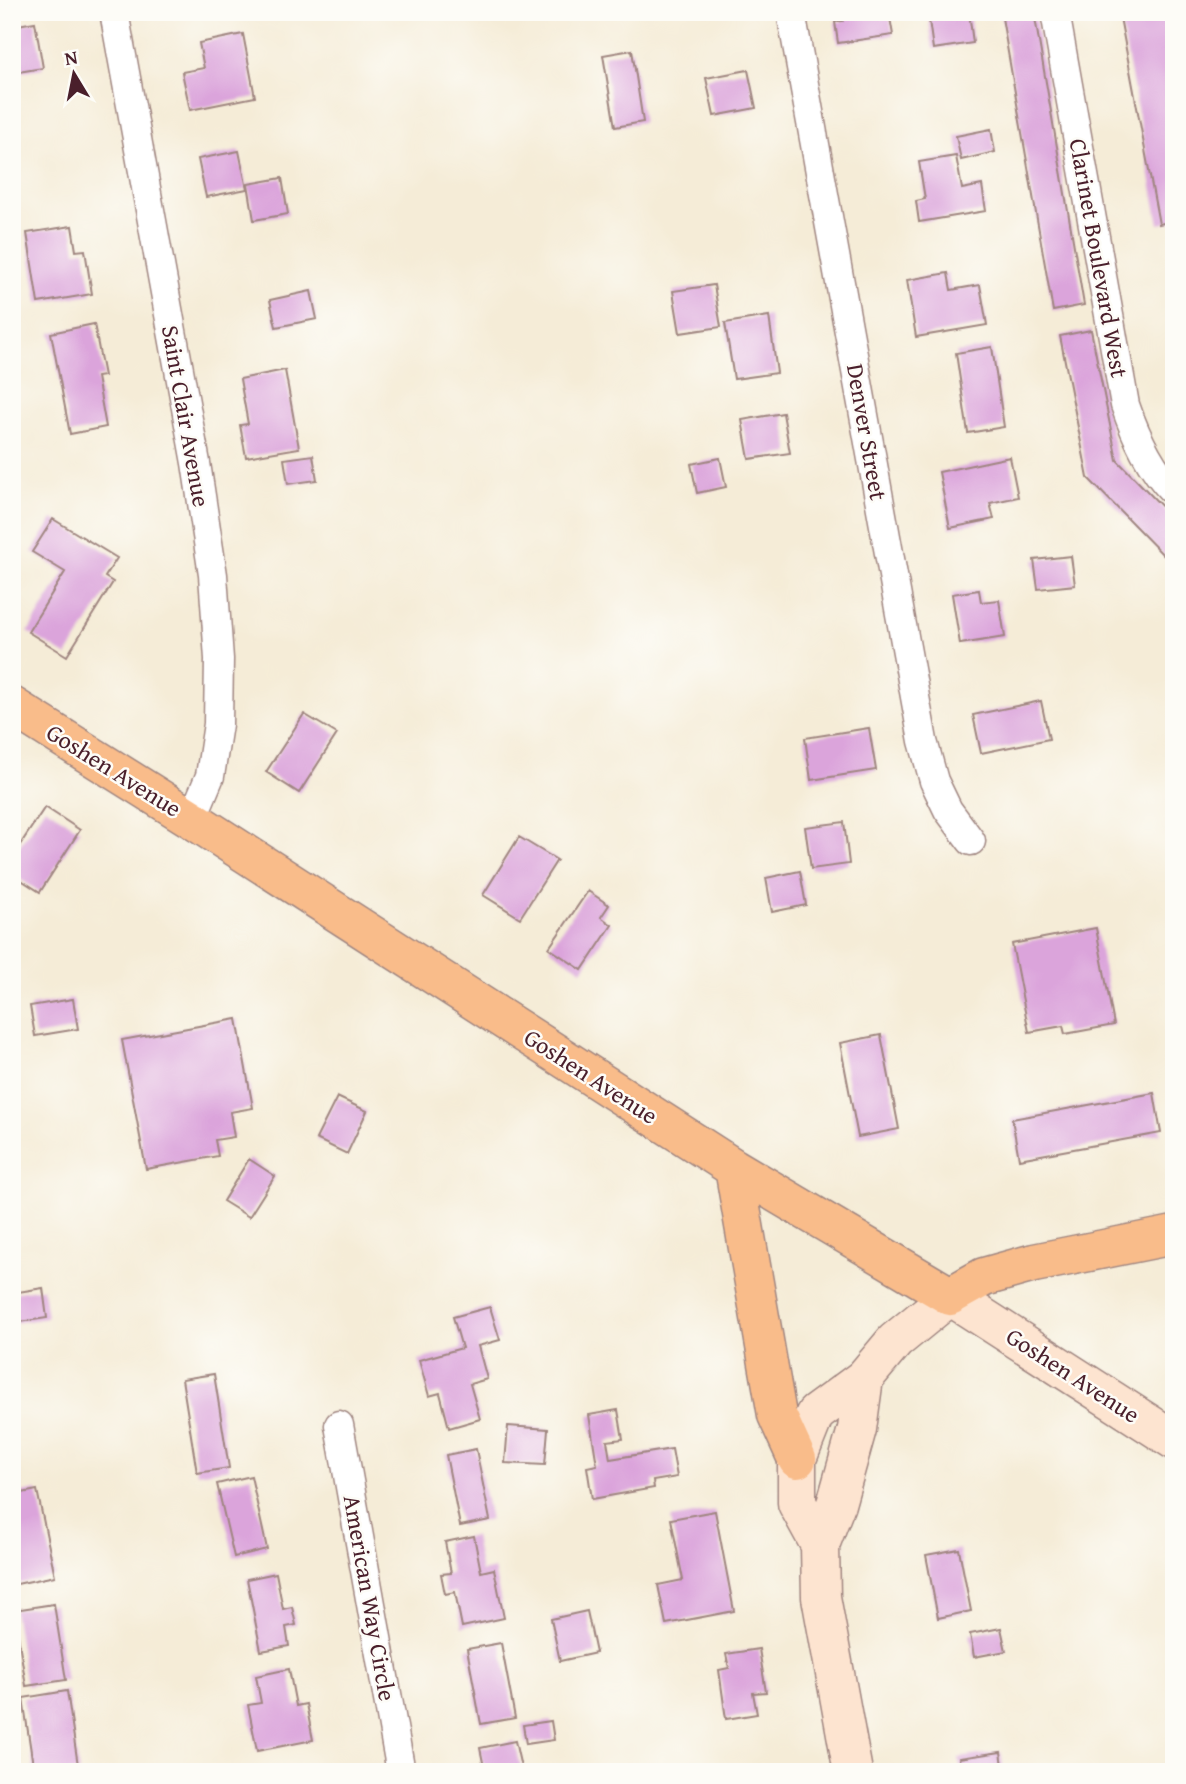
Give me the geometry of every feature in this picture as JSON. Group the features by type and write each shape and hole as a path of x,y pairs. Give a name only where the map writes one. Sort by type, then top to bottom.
{"main road":[{"name":"Goshen Avenue","path":"12,706 734,1168 950,1296"},
{"path":"734,1168 777,1415 797,1459"},
{"path":"950,1296 985,1278 1034,1263 1174,1235"}],"street":[{"name":"Saint Clair Avenue","path":"114,12 213,575 219,659 218,724 210,776 192,819"},
{"name":"Denver Street","path":"791,12 923,741 934,781 948,810 971,841"},
{"name":"Clarinet Boulevard West","path":"1055,12 1125,405 1135,434 1151,464 1174,492"},
{"path":"820,1545 797,1503 797,1459 815,1414 864,1378 895,1341 950,1296"},
{"name":"Goshen Avenue","path":"950,1296 1174,1440"},
{"path":"853,1772 821,1597 820,1545 836,1504 857,1429 864,1378"},
{"name":"American Way Circle","path":"339,1425 401,1772"}],"building":[{"path":"842,12 889,12 893,35 838,43 835,22 843,21"},
{"path":"969,12 973,43 933,49 928,13"},
{"path":"1001,12 1034,12 1084,305 1053,311"},
{"path":"1119,12 1174,12 1174,221 1159,224"},
{"path":"35,22 43,68 12,73 12,26"},
{"path":"243,34 255,97 190,110 182,72 204,68 199,43"},
{"path":"632,50 643,122 615,127 603,55"},
{"path":"748,70 756,108 714,116 706,78"},
{"path":"991,129 995,152 961,160 956,136"},
{"path":"239,151 247,189 206,197 198,159"},
{"path":"956,156 962,189 982,185 986,211 919,222 916,201 925,199 919,162"},
{"path":"282,178 288,214 254,220 248,184"},
{"path":"72,226 76,251 85,250 92,294 38,303 27,233"},
{"path":"948,273 951,290 980,285 987,325 916,337 907,280"},
{"path":"714,285 721,327 680,333 673,291"},
{"path":"311,291 317,319 276,327 270,300"},
{"path":"769,316 777,373 734,379 725,323"},
{"path":"94,324 104,376 97,377 106,427 70,434 51,333"},
{"path":"1091,330 1117,460 1174,519 1174,566 1088,478 1060,336"},
{"path":"992,347 1004,427 968,433 956,353"},
{"path":"285,370 299,448 246,457 240,425 248,424 240,379"},
{"path":"783,413 790,453 749,459 742,420"},
{"path":"313,455 317,480 288,484 284,459"},
{"path":"1010,457 1018,497 990,503 994,519 950,528 939,472"},
{"path":"720,458 726,487 697,493 691,464"},
{"path":"53,519 117,558 105,577 113,582 67,656 28,632 65,572 32,552"},
{"path":"1071,556 1075,585 1038,589 1034,560"},
{"path":"979,590 981,602 999,600 1005,637 960,644 952,594"},
{"path":"1041,701 1049,739 981,753 973,715"},
{"path":"304,714 337,734 299,793 266,772"},
{"path":"869,728 876,770 811,780 805,738"},
{"path":"45,807 80,830 40,892 12,874 12,857"},
{"path":"844,822 849,864 811,869 805,827"},
{"path":"519,837 557,860 520,918 483,895"},
{"path":"800,871 806,905 772,912 766,878"},
{"path":"588,891 609,905 601,917 612,925 582,970 549,948"},
{"path":"1096,928 1114,1025 1065,1034 1063,1026 1029,1032 1012,944"},
{"path":"73,999 78,1029 35,1036 30,1006"},
{"path":"237,1019 253,1108 230,1112 234,1137 215,1140 218,1156 146,1169 122,1040"},
{"path":"881,1035 899,1129 858,1137 840,1043"},
{"path":"1154,1093 1161,1133 1019,1159 1012,1119"},
{"path":"337,1097 367,1111 347,1154 316,1139"},
{"path":"249,1159 275,1176 249,1217 223,1201"},
{"path":"43,1288 47,1318 13,1323 12,1293"},
{"path":"490,1307 500,1340 478,1346 487,1379 470,1384 480,1419 449,1428 440,1393 429,1396 419,1360 462,1348 453,1317"},
{"path":"214,1374 229,1468 197,1473 182,1379"},
{"path":"618,1410 623,1439 607,1441 610,1459 672,1449 677,1477 653,1481 654,1488 592,1499 587,1467 597,1465 589,1415"},
{"path":"508,1426 548,1429 545,1465 505,1463"},
{"path":"12,1443 21,1482 12,1484"},
{"path":"476,1449 490,1520 460,1526 446,1455"},
{"path":"251,1476 267,1549 234,1557 217,1484"},
{"path":"37,1490 55,1576 12,1585 12,1495"},
{"path":"715,1511 734,1611 666,1624 658,1585 683,1580 671,1519"},
{"path":"474,1536 481,1572 494,1569 504,1618 462,1627 455,1592 445,1594 441,1574 451,1573 445,1542"},
{"path":"959,1549 971,1611 938,1618 926,1555"},
{"path":"276,1573 283,1609 292,1607 296,1625 286,1627 289,1646 261,1651 247,1579"},
{"path":"54,1604 66,1680 26,1686 14,1610"},
{"path":"587,1611 596,1653 560,1661 551,1619"},
{"path":"1001,1628 1006,1651 974,1657 970,1634"},
{"path":"501,1643 515,1718 481,1724 467,1649"},
{"path":"759,1649 766,1692 753,1693 757,1714 726,1719 719,1670 729,1668 726,1654"},
{"path":"289,1669 296,1706 306,1704 313,1740 257,1751 248,1705 261,1703 256,1676"},
{"path":"67,1691 79,1772 34,1772 23,1698"},
{"path":"551,1721 554,1740 526,1744 523,1725"},
{"path":"515,1741 522,1772 485,1772 480,1748"},
{"path":"1001,1752 1004,1772 961,1772 959,1758"}]}
